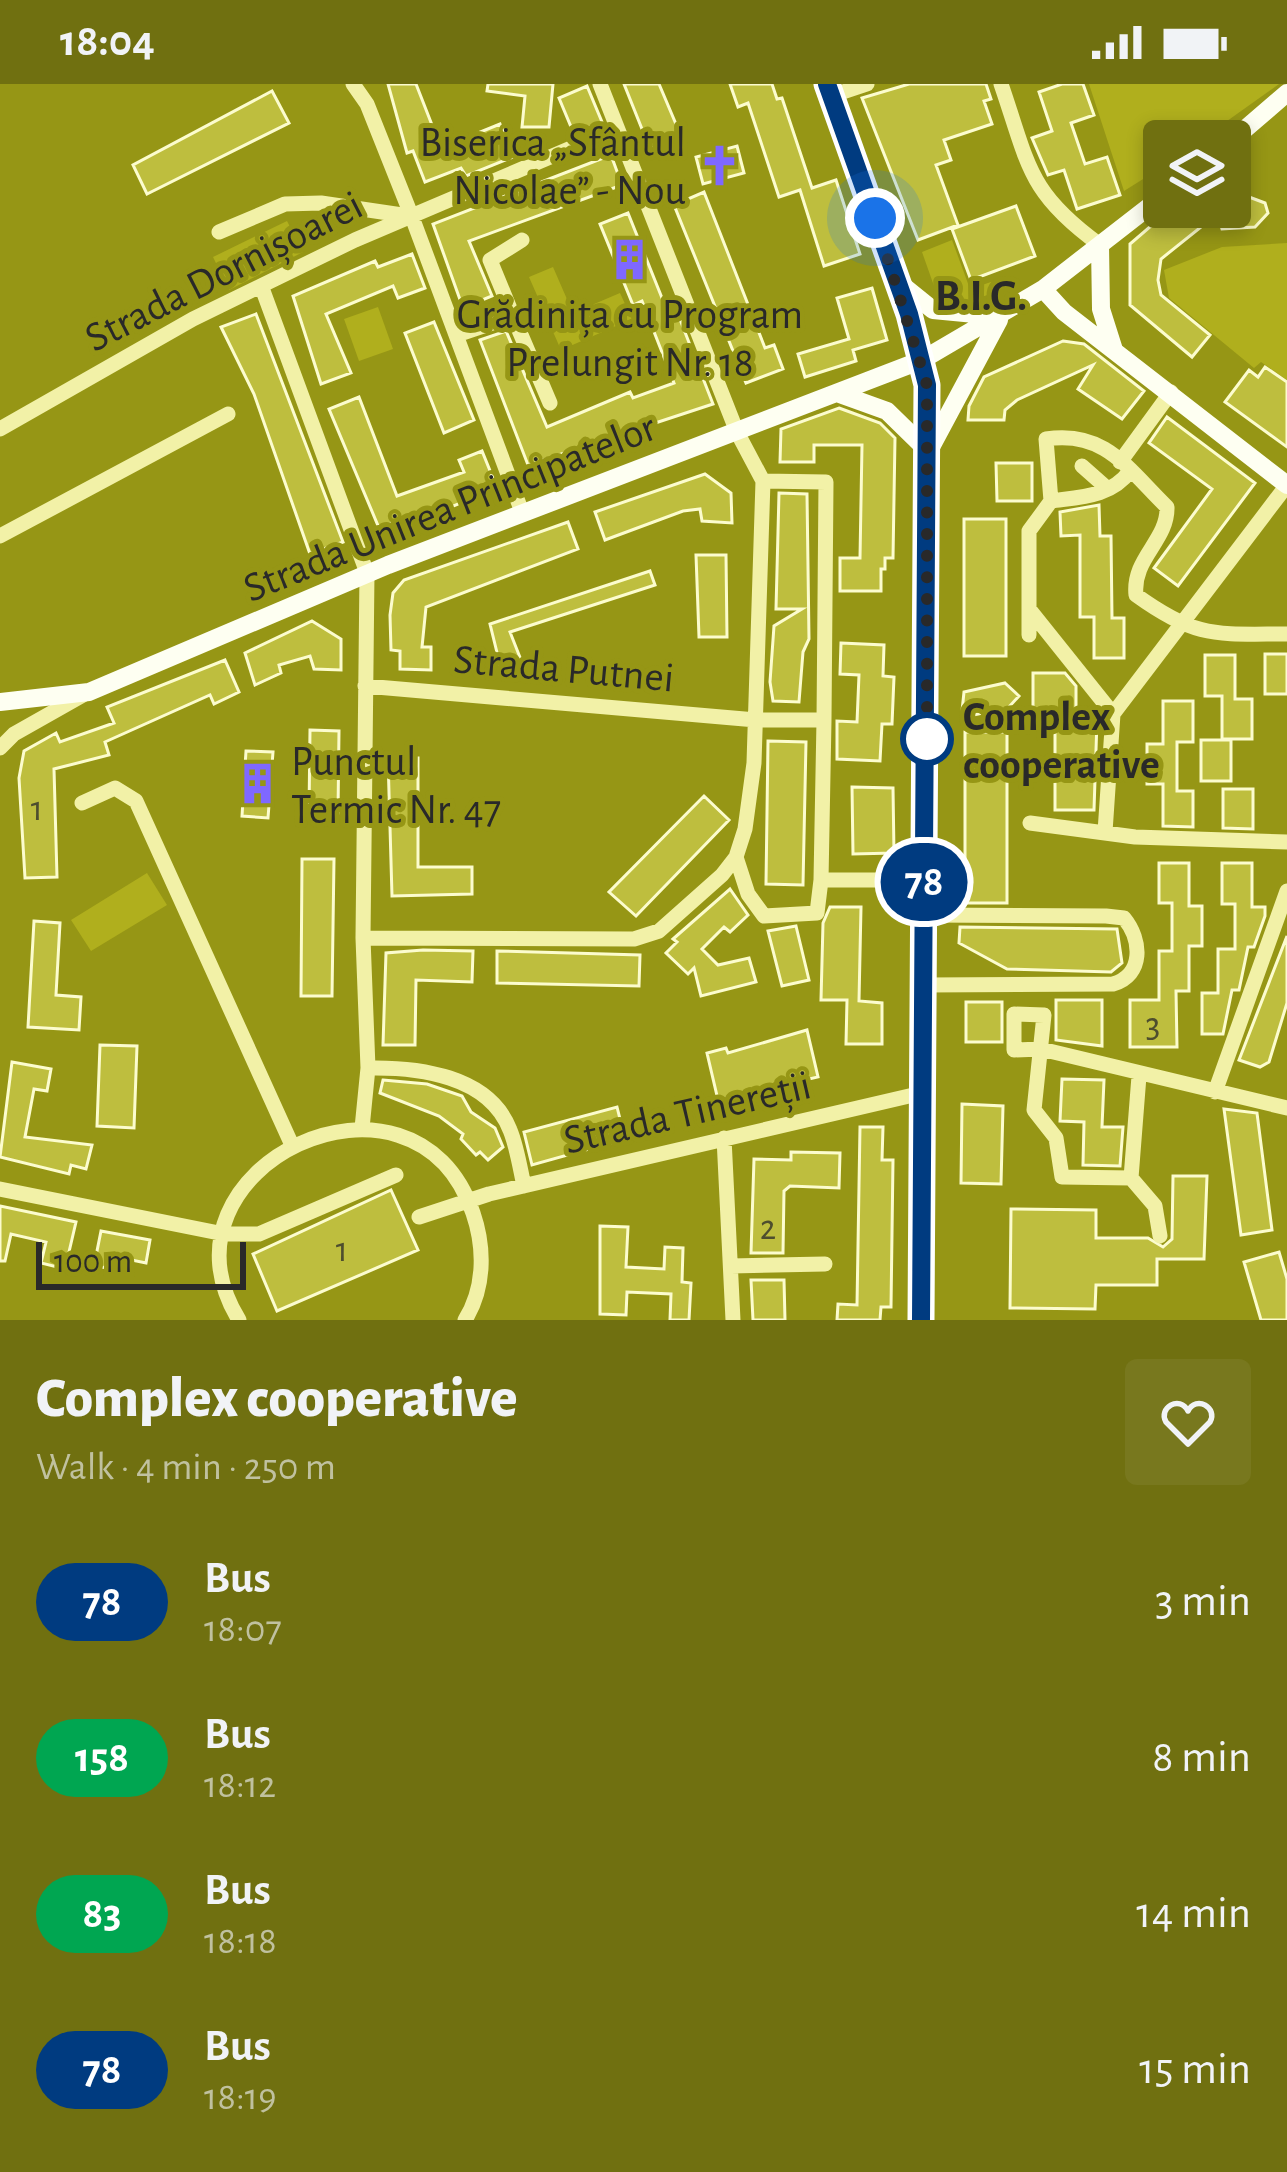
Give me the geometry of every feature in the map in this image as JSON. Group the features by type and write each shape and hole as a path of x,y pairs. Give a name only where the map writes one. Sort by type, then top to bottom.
{"main road":[{"path":"829,90 922,361 929,452 921,1320"},
{"path":"1251,124 1287,93"},
{"name":"Strada Unirea Principatelor","path":"0,702 88,692 367,573 922,361 1042,289 1143,211"},
{"path":"1100,244 1101,309 1114,350"},
{"path":"898,281 934,310 1001,316 929,452"},
{"path":"1042,289 1287,485"},
{"path":"837,393 887,411 929,452"}],"street":[{"path":"353,84 367,104 412,217 522,512"},
{"path":"363,938 634,939 669,924 736,857 745,829 756,720 763,482 737,432 600,84"},
{"path":"829,90 867,84"},
{"path":"1001,84 1035,184 1055,212 1100,244"},
{"name":"Strada Dornișoarei","path":"0,429 193,319 412,217 616,130"},
{"path":"218,232 285,204 321,203 412,217"},
{"path":"522,240 490,260 550,403"},
{"path":"262,287 367,573 363,938 368,1068 362,1128"},
{"path":"457,334 513,316"},
{"path":"1028,635 1028,531 1051,501 1108,489 1171,392"},
{"path":"0,536 228,414"},
{"path":"1051,501 1046,439 1092,437 1167,507 1167,523 1145,551 1136,576 1136,595 1179,627 1209,634 1287,634"},
{"path":"1082,466 1108,489"},
{"path":"736,857 748,894 764,916 794,919 817,914 826,482 763,482"},
{"path":"1106,832 1113,714 1287,485"},
{"path":"1028,609 1113,714"},
{"name":"Strada Putnei","path":"365,686 756,720 824,720"},
{"path":"0,748 14,734 88,692"},
{"path":"82,802 116,788 136,801 291,1143"},
{"path":"1030,823 1287,842"},
{"path":"821,880 924,880"},
{"path":"1215,1092 1287,891"},
{"path":"925,915 1124,918 1136,936 1136,967 1127,980 1113,984 925,985"},
{"path":"1131,1178 1062,1177 1057,1138 1034,1109 1042,1049 1044,1015 1014,1014 1014,1050 1042,1049 1287,1108"},
{"path":"368,1068 419,1067 481,1096 510,1129 524,1186"},
{"path":"1139,1076 1131,1178 1155,1206 1160,1236"},
{"name":"Strada Tinereții","path":"419,1216 524,1186 922,1093"},
{"path":"239,1320 222,1271 224,1234 232,1207 260,1166 291,1143 362,1128 400,1138 435,1158 468,1200 480,1235 482,1273 465,1320"},
{"path":"724,1138 733,1320"},
{"path":"0,1189 224,1234 259,1234 396,1175"},
{"path":"731,1265 825,1264"}],"shaded area":[{"path":"1089,84 1279,84 1228,120 1143,120 1143,179 1124,191"},
{"path":"287,221 303,252 229,290 213,257"},
{"path":"952,240 970,289 997,280 1001,291 951,306 940,303 922,252"},
{"path":"1287,243 1287,380 1261,362 1254,368 1169,298 1164,270 1222,247"},
{"path":"553,267 573,313 620,293 632,319 561,350 529,277"},
{"path":"378,307 393,349 359,361 344,319"},
{"path":"147,873 167,905 91,951 71,920"}],"building":[{"path":"388,84 416,84 441,148 500,124 513,157 466,176 461,168 425,182 413,151 407,153"},
{"path":"488,84 553,84 549,127 522,127 525,96 487,91"},
{"path":"624,84 659,84 681,136 650,149"},
{"path":"730,84 772,84 777,99 782,98 812,188 836,180 860,254 824,266 800,190 779,197 748,103 738,107"},
{"path":"909,84 986,84 991,99 984,101 992,124 944,140 951,160 936,165 958,225 918,240 862,98"},
{"path":"1062,84 1083,84 1094,115 1071,123 1085,164 1107,157 1120,195 1077,209 1064,170 1048,175 1032,138 1052,131 1039,92"},
{"path":"587,86 602,122 574,134 559,98"},
{"path":"272,91 289,123 147,194 133,165"},
{"name":"Biserica „Sfântul Nicolae” - Nou","path":"737,146 744,173 703,184 696,157"},
{"path":"611,155 622,185 469,241 492,296 463,308 433,224"},
{"path":"704,192 765,348 774,345 783,369 746,383 674,205"},
{"path":"1251,198 1265,203 1268,213 1251,227"},
{"path":"1016,206 1035,256 971,280 952,229"},
{"path":"628,213 666,308 674,304 713,404 528,465 480,340 506,331 547,427 630,392 633,398 674,383 642,301 633,305 600,224"},
{"path":"1149,228 1200,228 1161,259 1158,280 1161,295 1210,335 1192,357 1130,305 1130,244"},
{"path":"412,254 425,288 398,298 393,286 326,314 351,373 321,384 293,296 375,261 378,267"},
{"path":"872,288 887,340 853,350 856,361 805,377 798,354 849,339 837,298"},
{"path":"256,314 343,542 310,554 254,394 221,327"},
{"path":"434,322 474,420 444,433 405,333"},
{"path":"1063,341 1084,344 1144,391 1122,419 1078,389 1093,365 1017,400 1005,410 1004,420 968,420 969,406 984,377"},
{"path":"1265,367 1287,382 1287,447 1225,402 1249,370 1258,377"},
{"path":"359,397 397,496 464,472 459,460 482,451 497,488 417,521 414,515 379,528 329,409"},
{"path":"839,408 880,423 895,438 893,558 885,558 885,569 881,569 881,591 840,591 840,558 860,558 862,445 814,445 814,462 780,462 781,429"},
{"path":"1167,417 1255,483 1178,586 1154,568 1212,489 1149,443"},
{"path":"996,463 1032,463 1032,501 997,501"},
{"path":"705,474 731,493 732,523 702,521 700,509 683,511 605,540 595,512"},
{"path":"779,493 807,494 809,639 803,652 799,702 773,701 770,682 774,626 802,609 776,609"},
{"path":"1099,505 1100,536 1111,536 1112,618 1124,618 1124,658 1094,658 1094,617 1080,617 1080,535 1061,536 1060,512"},
{"path":"964,519 1006,519 1006,656 964,656"},
{"path":"568,522 578,549 426,607 422,647 431,647 431,670 400,669 400,651 391,650 390,615 393,593 404,580"},
{"path":"696,555 726,555 727,637 699,637"},
{"path":"650,571 655,585 510,632 523,665 503,677 490,624"},
{"path":"312,621 341,639 341,670 314,669 310,656 279,665 281,673 255,685 245,653"},
{"path":"841,643 884,645 883,676 894,677 892,724 882,724 880,761 837,759 837,721 857,722 859,675 840,674"},
{"path":"1265,654 1287,654 1287,694 1265,694"},
{"path":"1205,655 1235,655 1235,699 1252,699 1252,739 1222,739 1222,696 1205,696"},
{"path":"225,660 239,692 214,704 210,695 105,742 109,755 54,769 57,877 25,878 19,778 24,751 56,733 60,742 114,723 107,707"},
{"path":"1033,673 1065,673 1076,686 1076,720 1097,720 1094,810 1055,810 1055,716 1033,716"},
{"path":"1005,683 1019,696 1008,708 969,716 962,711 964,692"},
{"path":"1163,701 1193,701 1193,742 1177,742 1177,791 1193,791 1193,827 1163,826 1163,784 1147,784 1147,744 1163,744"},
{"path":"310,730 339,731 338,813 309,813"},
{"path":"965,732 1007,732 1007,903 965,903"},
{"path":"1201,740 1231,740 1231,781 1201,781"},
{"path":"768,741 806,742 803,885 766,884"},
{"name":"Punctul Termic Nr. 47","path":"246,751 273,752 268,818 242,816"},
{"path":"388,758 418,758 418,867 472,867 472,894 392,896"},
{"path":"852,787 893,788 894,853 853,854"},
{"path":"1223,789 1253,789 1253,829 1223,828"},
{"path":"704,796 729,820 636,916 609,892"},
{"path":"302,859 334,859 332,996 301,996"},
{"path":"1159,863 1189,863 1189,906 1202,906 1202,946 1189,946 1189,991 1176,991 1177,1047 1130,1047 1130,1000 1159,1000 1159,951 1172,951 1172,903 1159,903"},
{"path":"1222,863 1252,863 1252,907 1265,907 1265,916 1254,947 1248,947 1239,990 1232,990 1223,1034 1202,1034 1202,993 1218,993 1218,949 1235,949 1235,904 1222,904"},
{"path":"730,889 748,915 730,932 724,927 702,949 718,965 749,958 756,982 701,996 694,968 688,974 666,953 677,942 673,939"},
{"path":"830,907 861,907 859,1001 882,1003 882,1044 846,1044 847,1000 821,1000 823,923"},
{"path":"34,921 60,923 56,995 81,997 79,1030 28,1027"},
{"path":"796,926 809,980 782,986 768,931"},
{"path":"960,927 1117,929 1122,963 1111,972 1007,969 959,943"},
{"path":"1287,936 1287,1003 1269,1062 1260,1067 1239,1060"},
{"path":"473,951 472,982 416,980 415,1045 383,1045 386,953"},
{"path":"497,951 640,955 639,986 497,983"},
{"path":"1056,1000 1102,1000 1102,1046 1056,1040"},
{"path":"966,1002 1002,1002 1002,1042 966,1042"},
{"path":"807,1030 818,1077 718,1100 707,1053 726,1048 728,1053"},
{"path":"100,1045 137,1046 134,1128 97,1126"},
{"path":"12,1062 51,1069 47,1091 34,1089 25,1137 92,1145 86,1169 71,1165 69,1174 0,1157"},
{"path":"1062,1079 1104,1080 1102,1127 1123,1127 1120,1166 1083,1165 1084,1122 1060,1121"},
{"path":"383,1080 427,1084 462,1096 471,1112 495,1128 503,1147 488,1160 480,1152 476,1155 461,1139 463,1134 439,1116 380,1093"},
{"path":"962,1104 1003,1106 1001,1184 961,1183"},
{"path":"617,1107 625,1139 532,1165 524,1132"},
{"path":"1224,1109 1257,1113 1272,1230 1241,1235"},
{"path":"860,1127 883,1127 882,1160 893,1160 891,1307 881,1307 880,1320 837,1320 838,1304 857,1305"},
{"path":"791,1152 840,1153 839,1188 790,1186 784,1191 783,1253 751,1253 754,1159 791,1160"},
{"path":"1173,1176 1207,1176 1204,1259 1157,1259 1157,1285 1096,1285 1095,1309 1010,1308 1011,1209 1096,1210 1096,1238 1148,1238 1163,1247 1172,1239"},
{"path":"391,1190 418,1250 277,1311 253,1254"},
{"path":"0,1206 76,1222 65,1269 41,1263 46,1242 11,1234 5,1261 0,1261"},
{"path":"600,1226 628,1227 626,1267 664,1269 665,1247 683,1248 682,1282 691,1283 689,1320 670,1320 671,1294 627,1292 626,1315 600,1314"},
{"path":"101,1231 150,1240 146,1263 117,1257 115,1269 94,1266"},
{"path":"1279,1252 1287,1279 1287,1320 1261,1320 1244,1262"},
{"path":"751,1280 784,1280 785,1320 753,1320"}],"bus line":[{"name":"78","path":"827,84 909,314 927,385 921,1320"}],"place":[{"name":"Biserica „Sfântul Nicolae” - Nou","path":"720,165"},
{"name":"Grădinița cu Program Prelungit Nr. 18","path":"630,259"},
{"name":"Complex cooperative","path":"927,739"},
{"name":"Punctul Termic Nr. 47","path":"257,784"}],"district":[{"name":"B.I.G.","path":"981,294"}],"route":[{"path":"875,218 909,314 927,385 927,739"}]}
